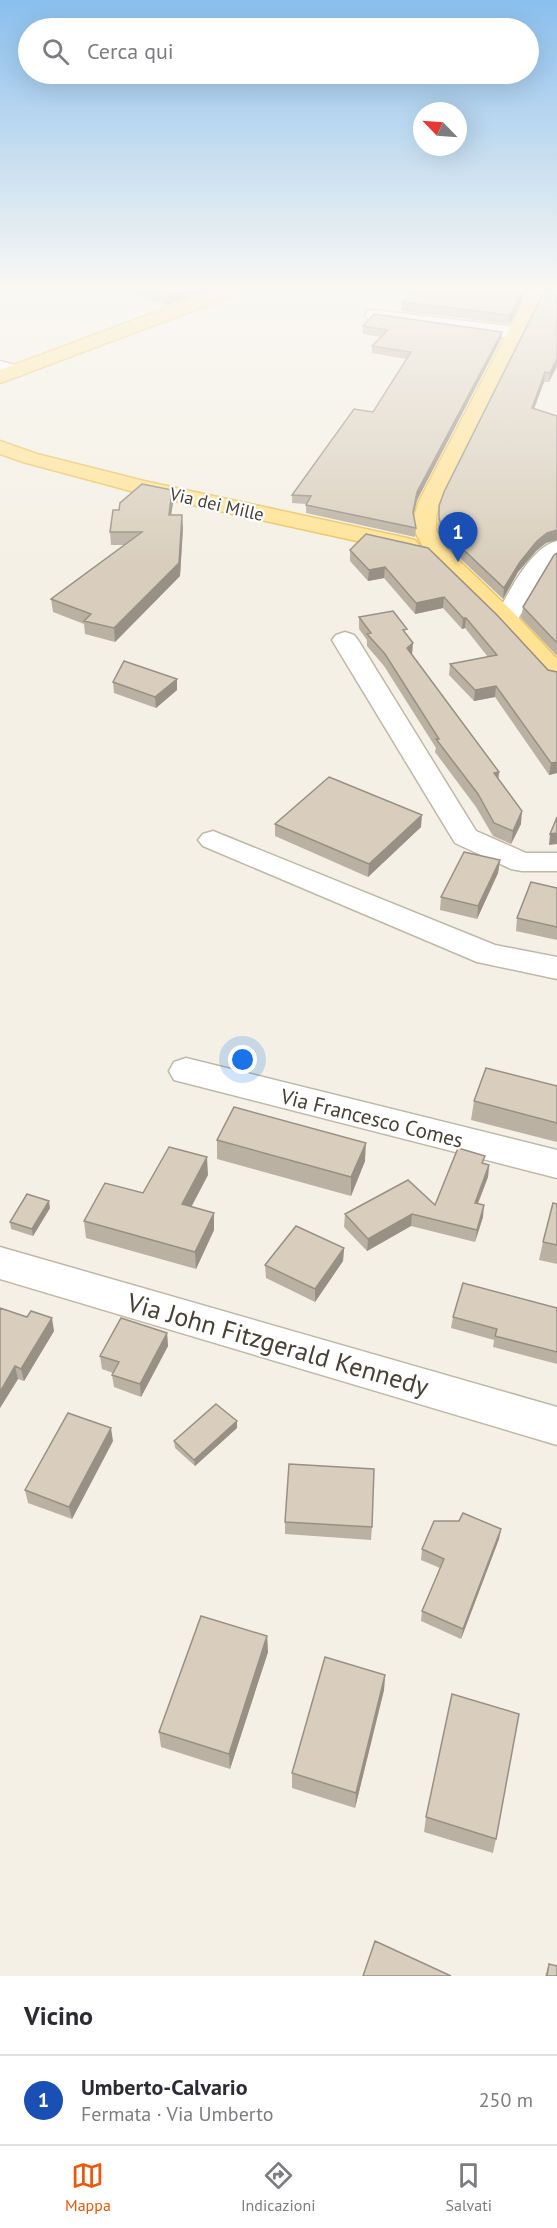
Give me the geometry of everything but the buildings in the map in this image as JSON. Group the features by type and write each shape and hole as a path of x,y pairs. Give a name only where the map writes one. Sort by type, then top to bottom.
{"main road":[{"path":"492,380 430,501 425,516 425,530 436,551 507,619 557,674"},
{"name":"Via dei Mille","path":"0,447 109,479 303,524 436,551"}],"street":[{"path":"507,619 542,561 557,548"},
{"path":"480,594 499,595 524,588"},
{"path":"345,640 465,837 522,862 557,862"},
{"path":"213,840 488,954 557,968"},
{"name":"Via Francesco Comes","path":"186,1071 557,1164"},
{"name":"Via John Fitzgerald Kennedy","path":"0,1263 557,1426"}],"place":[{"name":"Umberto-Calvario","path":"458,562"}]}
